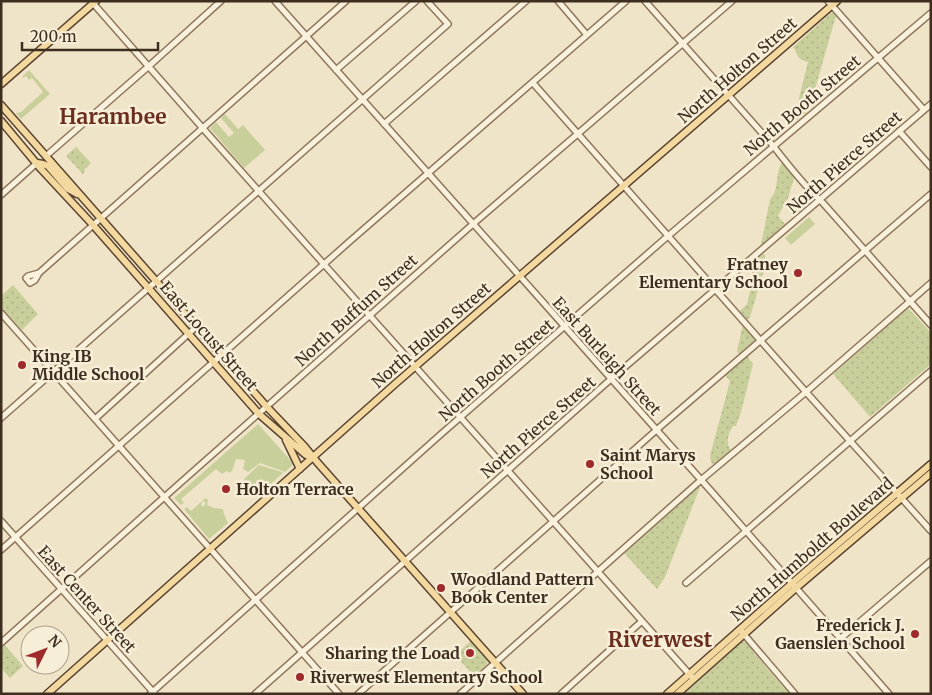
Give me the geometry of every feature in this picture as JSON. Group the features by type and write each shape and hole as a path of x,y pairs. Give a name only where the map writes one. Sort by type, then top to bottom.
{"main road":[{"path":"1,84 94,2"},
{"name":"North Holton Street","path":"46,694 415,366 833,3"},
{"path":"1,105 80,195"},
{"path":"1,120 37,163 46,164 68,189 80,195"},
{"path":"11,132 16,133 36,156 46,156"},
{"name":"East Locust Street","path":"37,163 259,414 282,435 306,454 313,457"},
{"name":"East Locust Street","path":"80,195 523,694"},
{"path":"282,435 300,468"},
{"name":"North Humboldt Boulevard","path":"667,694 691,677 742,633 899,496 931,464"},
{"name":"North Humboldt Boulevard","path":"899,496 931,473"},
{"name":"North Humboldt Boulevard","path":"677,694 691,677"}],"street":[{"path":"46,156 221,1"},
{"name":"East Burleigh Street","path":"275,1 889,694"},
{"path":"38,273 346,1"},
{"path":"336,70 416,1"},
{"path":"1,418 448,24 427,1"},
{"path":"384,124 526,1"},
{"path":"558,1 587,35"},
{"path":"1,550 324,263 626,1"},
{"path":"645,1 774,146 788,166 931,325"},
{"name":"North Buffum Street","path":"1,643 473,224 732,1"},
{"path":"94,2 203,128 691,677"},
{"path":"833,3 924,110"},
{"name":"North Booth Street","path":"152,693 668,236 931,12"},
{"path":"533,83 931,531"},
{"name":"North Pierce Street","path":"256,694 611,379 931,104"},
{"path":"900,131 931,167"},
{"path":"1,195 37,163"},
{"path":"358,694 656,430 931,194"},
{"path":"460,694 701,480 931,283"},
{"path":"1,313 339,694"},
{"path":"95,419 196,327"},
{"path":"686,583 931,371"},
{"name":"East Center Street","path":"1,521 152,693"},
{"path":"840,638 931,561"},
{"path":"561,694 642,621"},
{"path":"742,633 795,694"}],"green space":[{"path":"831,13 837,16 809,110 797,120 795,114 808,62 800,58 793,47"},
{"path":"29,70 50,94 21,119 16,113 21,112 43,92 32,78 29,80 26,76 22,77"},
{"path":"225,114 238,129 243,125 265,150 244,168 210,128 216,122 229,137 234,133 221,118"},
{"path":"76,147 91,163 84,170 83,174 67,157"},
{"path":"782,163 794,178 788,198 778,216 785,224 761,245 770,199 775,191 778,172"},
{"path":"809,217 815,224 791,245 785,238"},
{"path":"763,254 765,255 765,267 748,320 740,311 747,304 754,275 748,267"},
{"path":"13,285 38,314 22,330 1,307 1,296"},
{"path":"908,308 931,333 931,364 870,417 833,374"},
{"path":"743,324 755,337 755,340 739,354 737,351"},
{"path":"747,356 753,364 741,412 736,426 733,426 729,435 728,444 731,450 714,465 711,462 710,456 730,381 725,375"},
{"path":"258,424 294,464 285,472 260,463 248,472 243,469 245,460 236,459 232,471 222,474 216,469 181,499 184,503 181,505 174,498"},
{"path":"259,465 283,473 256,497 244,491 244,479"},
{"path":"699,487 665,577 657,589 624,553"},
{"path":"206,498 208,500 207,505 223,509 228,523 209,539 184,509 187,507 191,511 201,502 203,507 206,503 202,501"},
{"path":"471,641 488,661 474,676 455,655"},
{"path":"741,642 746,642 791,694 684,694"},
{"path":"4,644 20,663 20,669 10,678 1,668 1,646"}],"place":[{"name":"Fratney Elementary School","path":"798,273"},
{"name":"King IB Middle School","path":"22,365"},
{"name":"Saint Marys School","path":"590,464"},
{"name":"Holton Terrace","path":"226,489"},
{"name":"Woodland Pattern Book Center","path":"441,588"},
{"name":"Frederick J. Gaenslen School","path":"915,634"},
{"name":"Sharing the Load","path":"470,653"},
{"name":"Riverwest Elementary School","path":"300,677"}],"district":[{"name":"Harambee","path":"113,116"},
{"name":"Riverwest","path":"660,639"}]}
